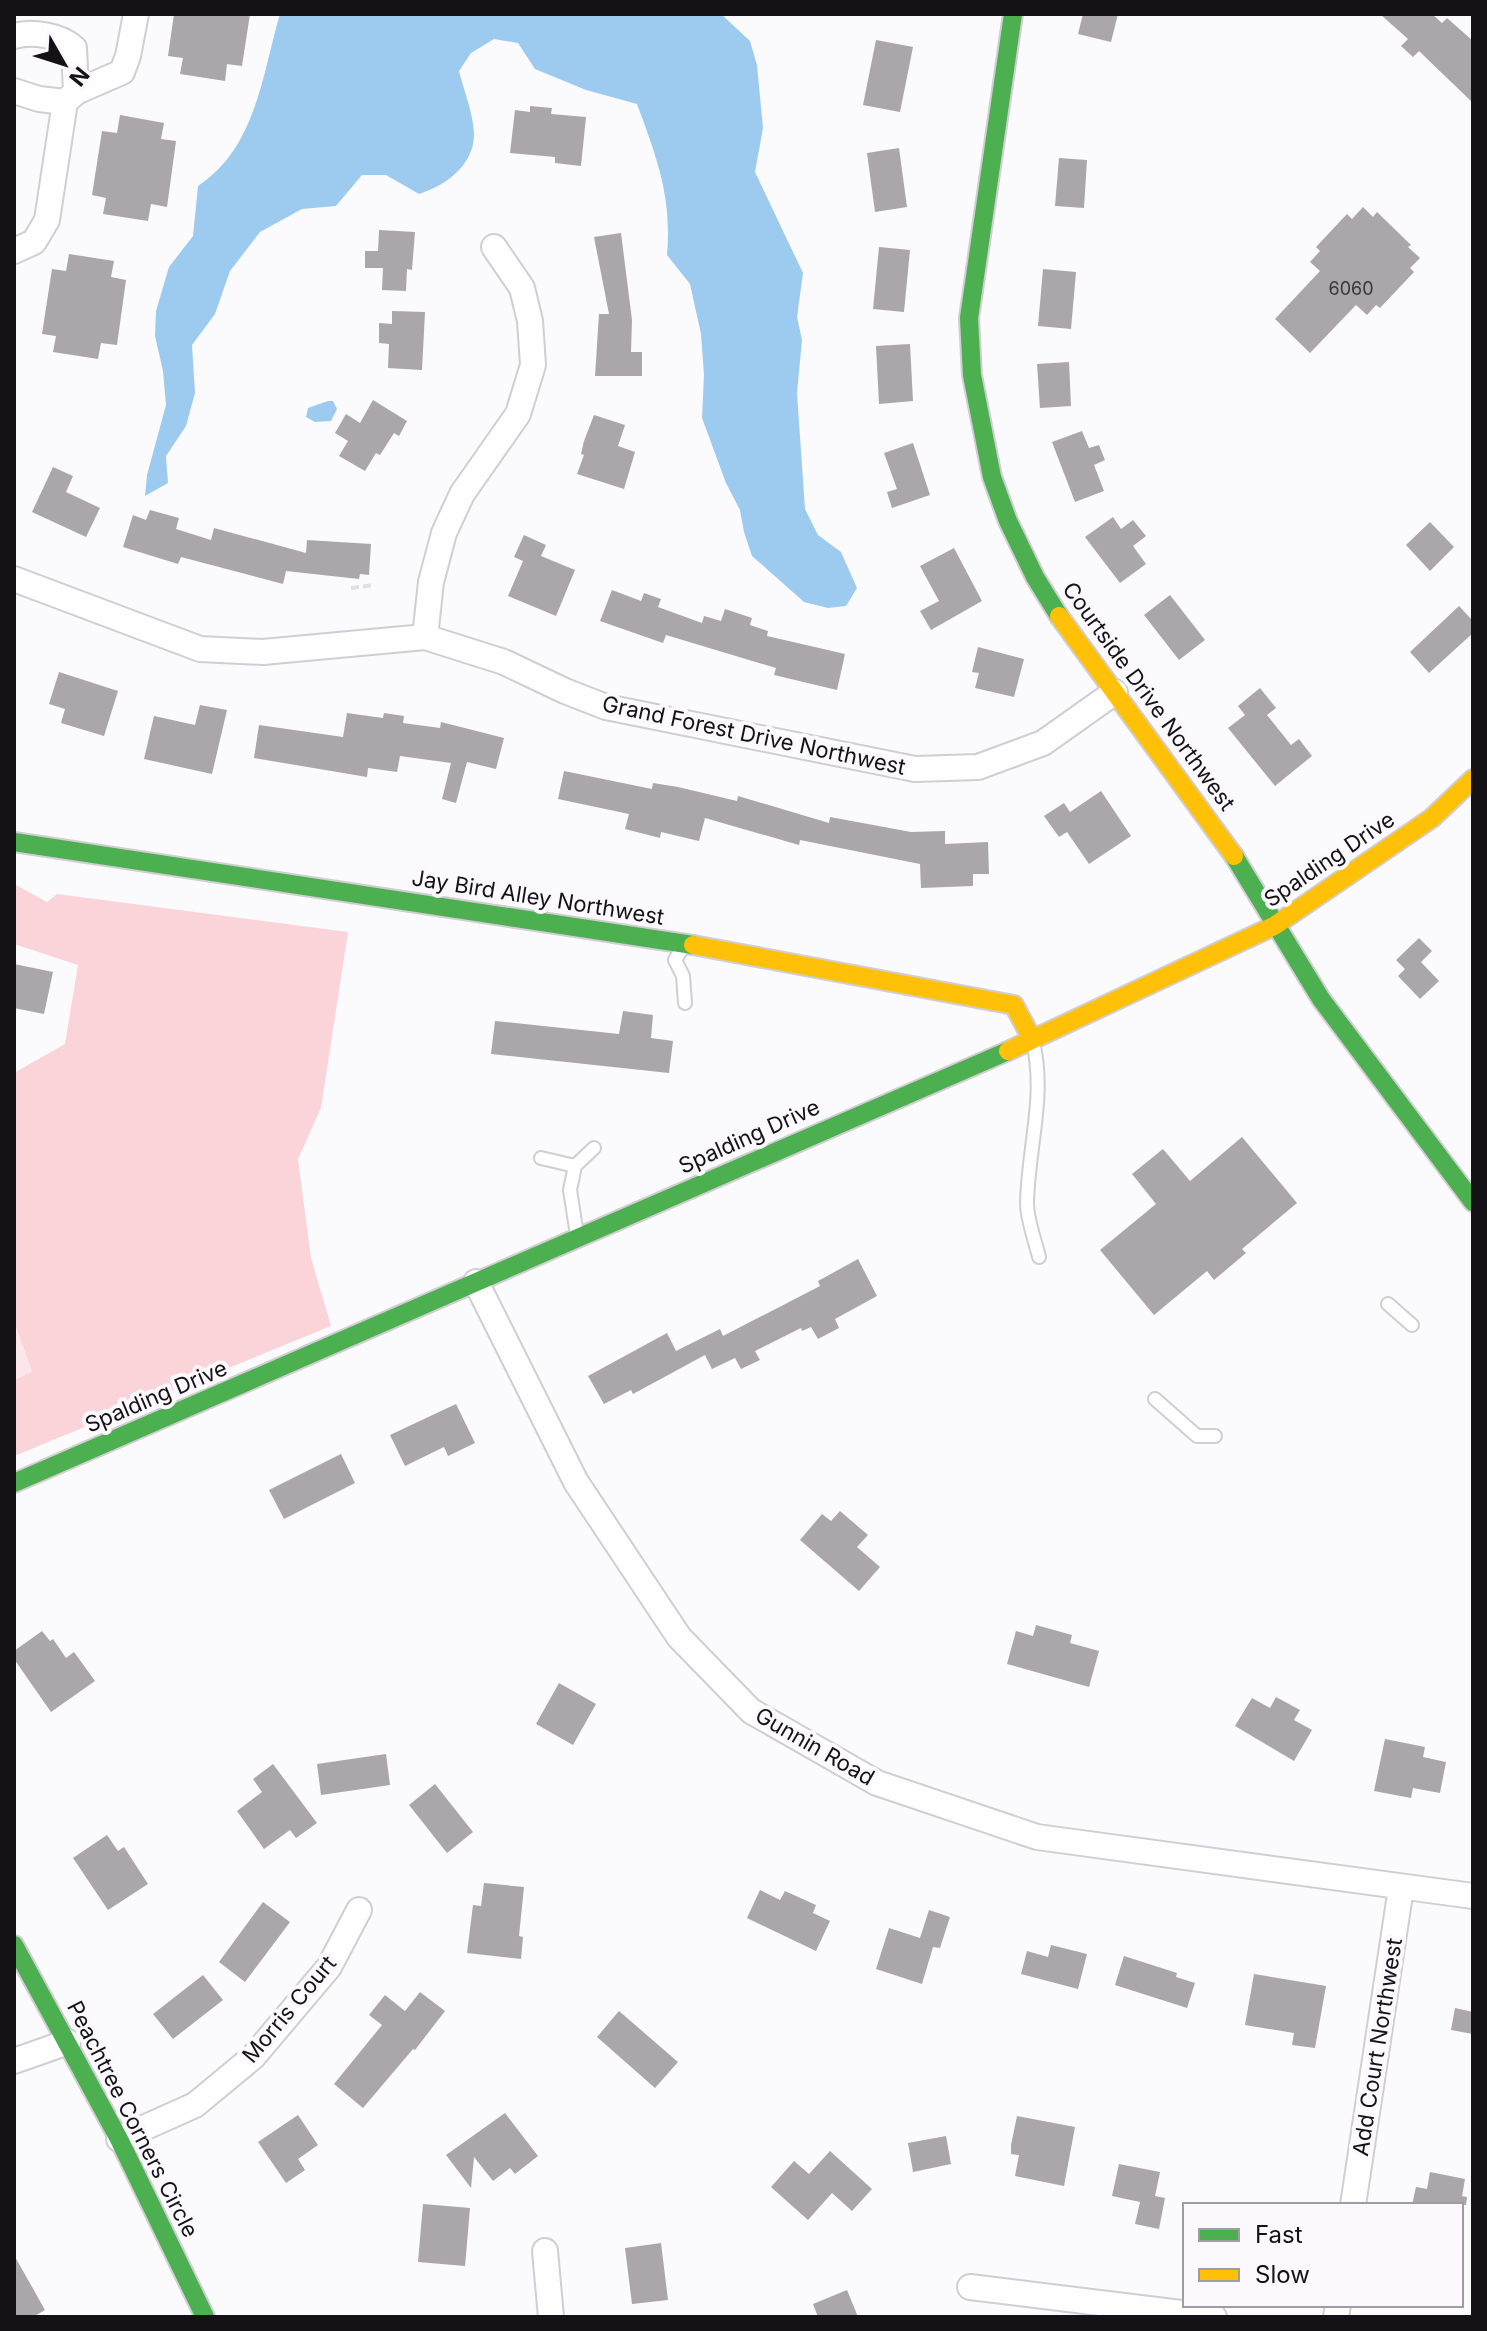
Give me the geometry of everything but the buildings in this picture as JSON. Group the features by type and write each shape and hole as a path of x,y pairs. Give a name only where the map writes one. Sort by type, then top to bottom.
{"street":[{"path":"14,91 39,99 71,97 122,72 136,14"},
{"name":"Courtside Drive Northwest","path":"1013,14 969,318 972,375 992,477 1008,521 1035,577 1069,632 1228,846 1321,999 1473,1202"},
{"path":"14,36 35,34 67,41 74,48 71,97 47,220 34,242 14,251"},
{"path":"425,637 431,582 444,533 462,494 518,414 533,365 530,321 522,288 494,247"},
{"name":"Grand Forest Drive Northwest","path":"14,579 200,649 263,652 425,637 504,662 606,707 915,769 978,767 1043,743 1115,692"},
{"name":"Spalding Drive","path":"14,1483 1032,1039 1274,926 1432,818 1473,779"},
{"name":"Jay Bird Alley Northwest","path":"14,842 685,944 1014,1005 1032,1039"},
{"name":"Gunnin Road","path":"476,1282 585,1495 679,1637 751,1711 877,1783 1037,1837 1473,1896"},
{"name":"Add Court Northwest","path":"1353,2203 1401,1888"},
{"name":"Morris Court","path":"119,2139 195,2105 253,2057 329,1967 359,1910"},
{"name":"Peachtree Corners Circle","path":"14,1945 119,2139 205,2317"},
{"path":"14,2061 68,2042"},
{"path":"545,2251 551,2317"},
{"path":"970,2287 1214,2317"}],"lane":[{"path":"685,944 675,960 683,976 685,1003"},
{"path":"1032,1039 1038,1060 1037,1122 1027,1205 1039,1257"},
{"path":"578,1238 570,1190 575,1166 594,1148"},
{"path":"541,1158 575,1166"},
{"path":"1388,1304 1412,1325"},
{"path":"1155,1399 1197,1436 1215,1436"}],"path":[{"path":"351,588 375,585"}],"shaded area":[{"path":"14,884 47,902 57,894 348,932 321,1108 298,1159 311,1258 331,1326 14,1456 14,1380 32,1372 14,1322 14,1073 65,1044 78,965 14,944"},
{"path":"14,1322 32,1373 14,1380"}],"water":[{"path":"280,14 721,14 750,41 757,65 763,128 755,172 803,273 797,317 802,340 797,393 805,509 818,535 841,552 857,588 846,606 828,608 804,602 752,556 740,510 726,483 702,418 704,375 701,334 690,284 667,255 665,196 657,160 637,104 586,90 535,69 518,43 494,39 471,53 459,71 474,133 470,154 457,172 419,194 386,175 362,175 336,206 302,209 260,232 230,271 215,314 192,345 195,393 186,426 166,456 168,483 145,496 147,475 166,405 155,336 156,311 169,267 193,236 198,186 233,152 245,131"},
{"path":"333,401 337,409 331,421 315,422 306,417 308,408"}],"traffic: fast":[{"path":"1013,14 969,318 972,375 992,477 1008,521 1035,577 1059,616"},
{"path":"14,842 693,945"},
{"path":"1234,856 1321,999 1473,1202"},
{"path":"14,1483 1008,1051"},
{"path":"14,1945 119,2139 205,2317"}],"traffic: slow":[{"path":"1059,616 1234,856"},
{"path":"1008,1051 1274,926 1432,818 1473,779"},
{"path":"693,945 1014,1005 1032,1039"}]}
